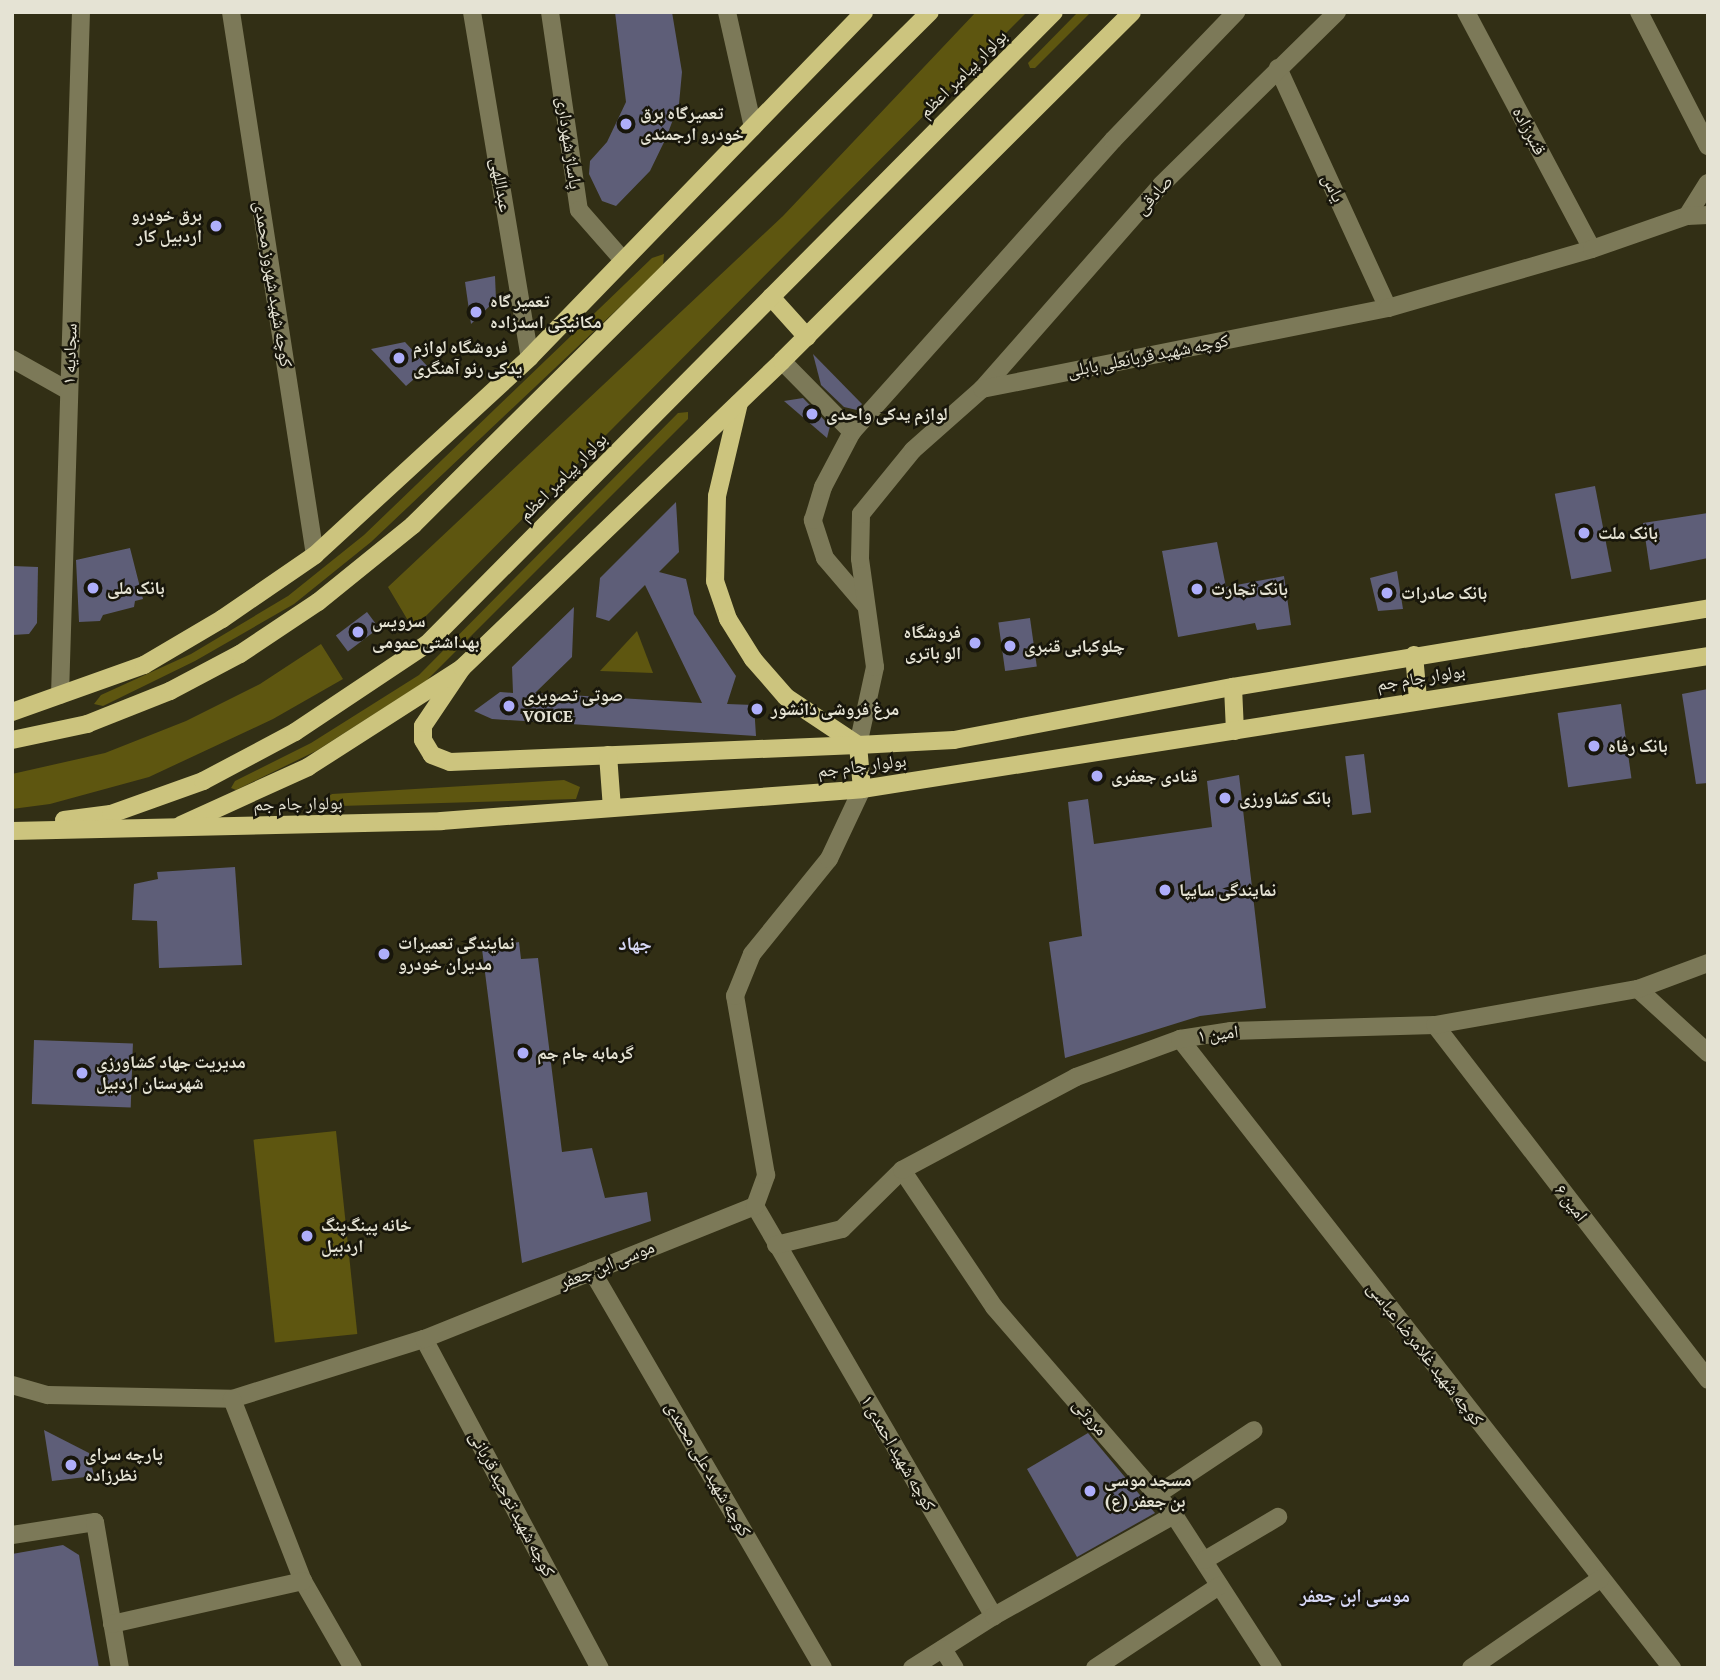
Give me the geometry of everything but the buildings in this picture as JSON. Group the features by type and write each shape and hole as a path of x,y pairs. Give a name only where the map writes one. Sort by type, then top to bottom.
{"main road":[{"path":"12,712 144,665 222,619 315,555 530,357 622,258 864,12"},
{"path":"12,740 87,724 170,691 240,654 318,602 413,525 930,12"},
{"name":"بولوار پیامبر اعظم","path":"12,829 111,814 156,801 295,732 380,678 427,644 1054,12"},
{"path":"175,828 308,767 462,668 807,337 1132,12"},
{"path":"771,297 807,337"},
{"path":"739,403 713,533 719,594 728,619 752,659 786,698 858,745 862,789"},
{"name":"بولوار جام جم","path":"462,668 423,726 423,740 432,755 450,762 858,745 954,740 1414,655 1708,608"},
{"path":"1414,655 1418,699"},
{"name":"بولوار جام جم","path":"12,829 441,821 862,789 1235,731 1418,699 1708,656"},
{"path":"1233,687 1235,731"},
{"path":"608,755 612,808"}],"street":[{"name":"سجادیه ۱","path":"60,695 81,12"},
{"name":"کوچه شهید شهروز محمدی","path":"231,12 315,555"},
{"name":"عبداللهی","path":"472,12 530,357"},
{"name":"پاساژ شهرداری","path":"550,12 579,209 622,258"},
{"path":"727,12 753,127"},
{"path":"866,606 825,558 813,520 823,487 852,432 1113,140 1236,12"},
{"name":"صادقی","path":"982,389 1161,185 1338,12"},
{"name":"قنبرزاده","path":"1466,12 1592,249"},
{"path":"1639,12 1708,146"},
{"name":"یاس","path":"1278,68 1388,308"},
{"path":"1687,216 1708,183"},
{"name":"کوچه شهید قربانعلی بابلی","path":"982,389 1388,308 1592,249 1687,216 1708,215"},
{"path":"12,359 69,391"},
{"path":"782,361 852,432"},
{"path":"858,745 875,667 860,559 861,514 880,486 914,450 982,389"},
{"path":"755,1206 766,1175 736,996 752,954 828,859 862,789"},
{"name":"امین ۱","path":"776,1244 842,1228 902,1170 1076,1077 1180,1039 1231,1031 1435,1025 1638,989 1708,963"},
{"path":"1638,989 1708,1053"},
{"name":"امین ۶","path":"1435,1025 1708,1380"},
{"name":"کوچه شهید غلامرضا عباسی","path":"1180,1039 1672,1668"},
{"name":"مروتی","path":"902,1170 994,1307 1158,1494 1205,1560 1273,1668"},
{"name":"کوچه شهید احمدی ۱","path":"755,1206 994,1616"},
{"name":"موسی ابن جعفر","path":"12,1385 48,1395 232,1399 424,1339 755,1206"},
{"name":"کوچه شهید علی محمدی","path":"592,1270 823,1668"},
{"name":"کوچه شهید توحید قربانی","path":"424,1339 600,1668"},
{"path":"232,1399 303,1581 353,1668"},
{"path":"1158,1494 1254,1430"},
{"path":"912,1668 994,1616 1174,1516"},
{"path":"1205,1560 1278,1517"},
{"path":"12,1535 95,1522 120,1668"},
{"path":"1471,1668 1600,1578"},
{"path":"112,1624 303,1581"},
{"path":"1095,1668 1219,1586"},
{"path":"943,1648 955,1668"}],"shaded area":[{"path":"976,12 1027,12 413,629 388,587 783,216"},
{"path":"1078,12 1091,12 1035,68 1030,68 1028,63"},
{"path":"664,254 663,266 371,542 294,604 195,661 103,706 94,704 101,695 191,654 288,596 364,535 652,258"},
{"path":"688,412 688,419 426,681 316,751 236,790 231,788 235,781 311,743 419,675 678,413"},
{"path":"637,631 653,673 600,671"},
{"path":"321,644 343,679 273,719 149,777 50,804 12,809 12,774 105,753 186,721 260,684"},
{"path":"564,780 580,787 576,799 340,806 320,802 332,794"},
{"name":"خانه پینگ‌پنگ اردبیل","path":"336,1131 357,1334 275,1343 253,1140"}],"place":[{"name":"تعمیرگاه برق خودرو ارجمندی","path":"626,124"},
{"name":"برق خودرو اردبیل کار","path":"216,226"},
{"name":"تعمیر گاه مکانیکی اسدزاده","path":"476,312"},
{"name":"فروشگاه لوازم یدکی رنو آهنگری","path":"399,358"},
{"name":"لوازم یدکی واحدی","path":"812,414"},
{"name":"بانک ملت","path":"1584,533"},
{"name":"بانک ملی","path":"93,588"},
{"name":"بانک تجارت","path":"1197,589"},
{"name":"بانک صادرات","path":"1387,593"},
{"name":"سرویس بهداشتی عمومی","path":"358,632"},
{"name":"فروشگاه الو باتری","path":"975,643"},
{"name":"چلوکبابی قنبری","path":"1010,646"},
{"name":"صوتی تصویری VOICE","path":"509,706"},
{"name":"مرغ فروشی دانشور","path":"757,709"},
{"name":"بانک رفاه","path":"1594,746"},
{"name":"قنادی جعفری","path":"1097,776"},
{"name":"بانک کشاورزی","path":"1225,798"},
{"name":"نمایندگی سایپا","path":"1165,890"},
{"name":"نمایندگی تعمیرات مدیران خودرو","path":"384,954"},
{"name":"گرمابه جام جم","path":"523,1053"},
{"name":"مدیریت جهاد کشاورزی شهرستان اردبیل","path":"82,1073"},
{"name":"خانه پینگ‌پنگ اردبیل","path":"307,1236"},
{"name":"پارچه‌ سرای نظرزاده","path":"71,1465"},
{"name":"مسجد موسی بن جعفر (ع)","path":"1090,1491"}],"district":[{"name":"جهاد","path":"635,944"},
{"name":"موسی ابن جعفر","path":"1355,1596"}]}
